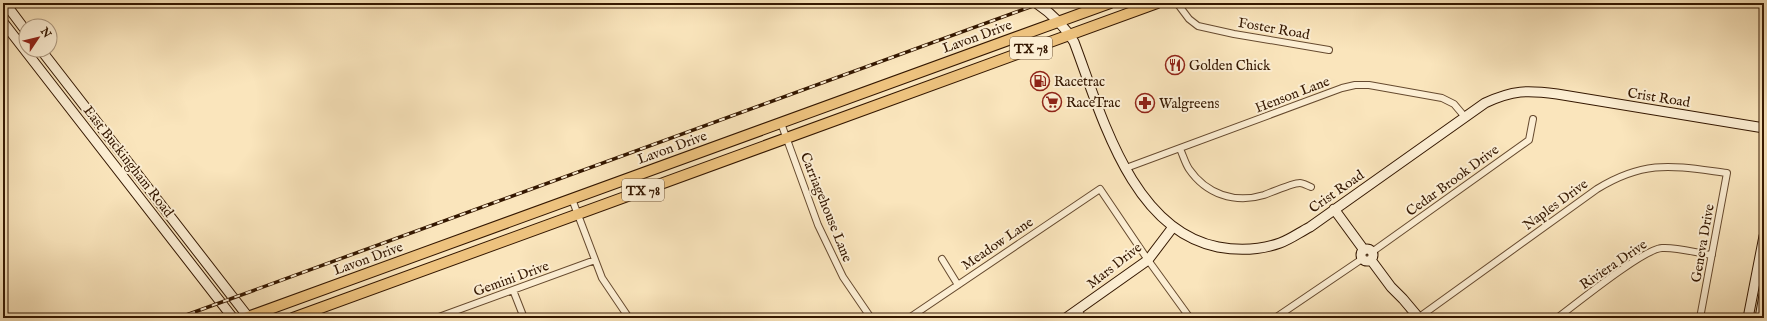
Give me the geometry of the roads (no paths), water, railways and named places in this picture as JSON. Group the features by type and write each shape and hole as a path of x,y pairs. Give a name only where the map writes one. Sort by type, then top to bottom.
{"main road":[{"name":"Lavon Drive","path":"247,318 1110,3"},
{"name":"TX 78","path":"293,318 1157,3"},
{"path":"682,159 687,174"}],"street":[{"path":"5,3 18,20"},
{"name":"Crist Road","path":"1036,3 1058,22 1074,42 1111,141 1126,168 1148,201 1160,216 1173,227 1206,245 1227,249 1248,250 1281,243 1310,227 1485,103 1503,95 1530,91 1764,128"},
{"name":"Foster Road","path":"1177,3 1189,19 1198,26 1234,34 1329,50"},
{"name":"East Buckingham Road","path":"3,22 233,318"},
{"name":"East Buckingham Road","path":"47,58 106,132 247,318"},
{"path":"43,72 52,65"},
{"name":"Henson Lane","path":"1126,168 1342,88 1355,86 1369,85 1442,98 1454,104 1465,117"},
{"name":"Cedar Brook Drive","path":"1275,318 1367,255 1529,140 1533,119"},
{"name":"Carriagehouse Lane","path":"781,123 821,231 843,277 871,318"},
{"path":"95,140 106,132"},
{"path":"1180,149 1188,168 1197,179 1208,189 1222,196 1236,199 1250,198 1299,183 1311,187"},
{"name":"Naples Drive","path":"1419,318 1597,189 1616,177 1647,168 1673,166 1727,173"},
{"name":"Geneva Drive","path":"1700,318 1727,173"},
{"name":"Meadow Lane","path":"909,318 1100,189 1148,260"},
{"path":"572,199 602,278 629,318"},
{"path":"1334,209 1391,287 1419,318"},
{"name":"Mars Drive","path":"1066,318 1148,260 1173,227"},
{"path":"1748,318 1764,236"},
{"name":"Riviera Drive","path":"1557,318 1617,273 1654,250 1671,249 1712,255"},
{"path":"942,259 958,285"},
{"name":"Gemini Drive","path":"436,318 595,260"},
{"path":"1148,260 1190,318"},
{"path":"513,290 524,318"},
{"path":"1760,318 1764,296"},
{"path":"1078,310 1083,318"}],"railway":[{"path":"178,318 1041,3"}],"place":[{"name":"Golden Chick","path":"1175,65"},
{"name":"Racetrac","path":"1040,81"},
{"name":"RaceTrac","path":"1052,102"},
{"name":"Walgreens","path":"1145,103"}]}
